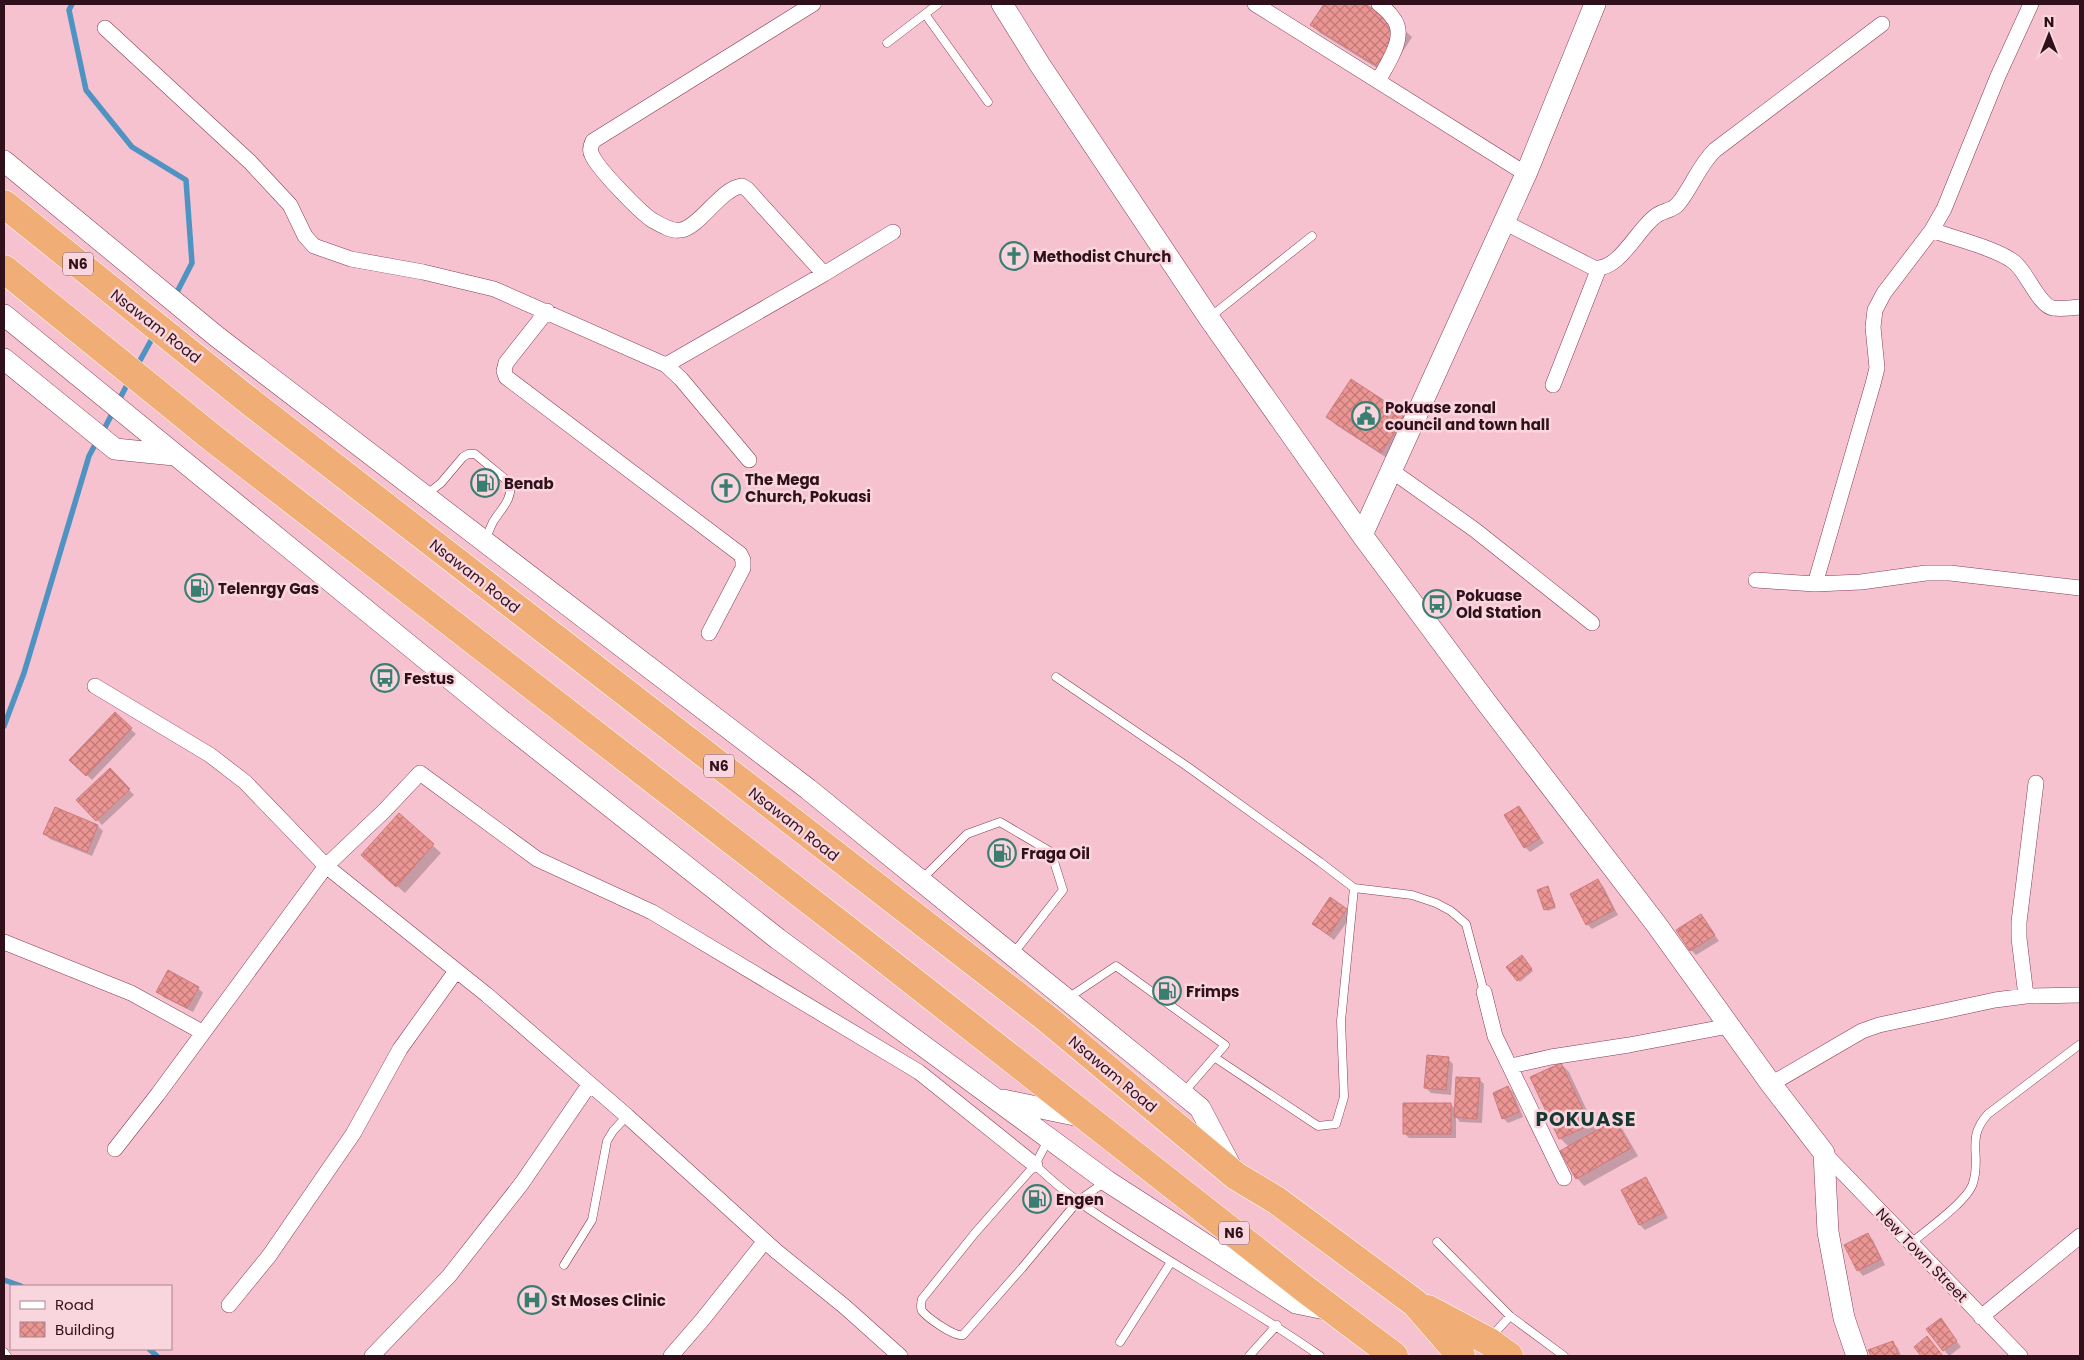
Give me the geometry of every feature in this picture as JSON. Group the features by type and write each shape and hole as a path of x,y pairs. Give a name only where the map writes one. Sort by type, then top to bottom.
{"highway":[{"name":"Nsawam Road","path":"4,204 198,360 1045,1017 1236,1176 1276,1200 1415,1303 1461,1356"},
{"name":"N6","path":"4,269 165,399 1392,1356"},
{"path":"1415,1303 1499,1348"}],"main road":[{"path":"1002,4 1209,318 1362,535 1483,698 1656,924 1771,1084 1824,1153 1828,1232 1844,1318 1857,1356"},
{"path":"1362,535 1526,174 1595,4"},
{"path":"4,161 216,336 808,789 1200,1108 1236,1176"},
{"path":"4,315 497,717 778,939 1107,1181 1296,1303 1332,1310"},
{"path":"4,359 115,448 174,455"},
{"path":"996,1099 1086,1118"}],"street":[{"path":"814,4 593,141 590,150 592,156 611,181 651,219 676,230 688,227 737,187 747,189 824,274"},
{"path":"1255,4 1526,174"},
{"path":"1378,81 1393,53 1398,30 1394,18 1379,4"},
{"path":"1815,584 1877,368 1873,327 1875,310 1884,293 1932,230 1944,209 1998,76 2031,4"},
{"path":"1504,222 1594,268 1611,264 1657,215 1676,206 1708,157 1715,150 1882,24"},
{"path":"105,28 250,162 290,205 305,236 314,246 352,259 423,272 494,289 666,365 681,379 749,460"},
{"path":"1932,230 2002,255 2014,262 2025,273 2043,302 2052,308 2080,307"},
{"path":"666,365 893,232"},
{"path":"1552,385 1600,268"},
{"path":"547,311 506,363 504,370 506,377 740,554 743,560 743,568 709,633"},
{"path":"1392,472 1475,530 1592,623"},
{"path":"1756,580 1815,584 1861,582 1926,573 1950,573 2080,588"},
{"path":"95,686 210,754 245,782 326,866 456,971 627,1116 765,1241 844,1306 895,1355"},
{"path":"115,1149 326,866 384,812 420,773 537,859 652,912 919,1072 1035,1165"},
{"path":"2026,996 2019,938 2019,922 2036,783"},
{"path":"4,942 131,993 202,1032"},
{"path":"229,1305 269,1256 353,1134 400,1049 456,971"},
{"path":"1484,992 1496,1036 1564,1178"},
{"path":"1771,1084 1862,1031 1878,1025 1995,1000 2026,996 2080,996"},
{"path":"1511,1066 1551,1057 1730,1026"},
{"path":"372,1356 449,1276 522,1183 589,1085"},
{"name":"New Town Street","path":"1824,1153 2020,1356"},
{"path":"1981,1317 2080,1236"},
{"path":"671,1356 765,1241"}],"lane":[{"path":"887,43 938,4"},
{"path":"925,14 988,102"},
{"path":"1209,318 1312,236"},
{"path":"425,496 441,484 463,457 468,454 475,454 510,483 511,490 510,497 492,524 485,542"},
{"path":"1056,677 1188,768 1354,888 1412,895 1436,903 1451,911 1466,924 1484,992"},
{"path":"921,881 967,834 1000,822 1051,852 1063,890 1012,955"},
{"path":"1214,1057 1318,1126 1336,1124 1344,1097 1340,1021 1354,888"},
{"path":"1066,999 1116,966 1225,1045 1183,1094"},
{"path":"1910,1244 1967,1195 1973,1184 1977,1165 1975,1136 1979,1124 1988,1114 2080,1045"},
{"path":"564,1265 592,1220 607,1141 613,1131 627,1116"},
{"path":"1049,1138 1035,1165 975,1233 922,1299 923,1312 953,1334 963,1335 1078,1201 1107,1181"},
{"path":"1035,1165 1078,1201 1171,1262 1277,1325 1320,1356"},
{"path":"1437,1242 1510,1316 1564,1356"},
{"path":"1120,1342 1171,1262"},
{"path":"1499,1348 1510,1316"},
{"path":"1249,1356 1277,1325"},
{"path":"4,1352 7,1356"}],"building":[{"path":"1324,4 1365,4 1405,29 1380,68 1310,25"},
{"name":"Pokuase zonal council and town hall","path":"1351,379 1406,415 1381,453 1326,417"},
{"path":"115,712 132,728 86,776 69,760"},
{"path":"110,768 130,789 96,821 76,800"},
{"path":"1519,806 1540,838 1524,848 1504,815"},
{"path":"55,807 98,825 87,852 43,834"},
{"path":"399,813 434,844 396,887 361,855"},
{"path":"1598,879 1614,910 1586,925 1570,894"},
{"path":"1548,886 1555,906 1544,910 1537,890"},
{"path":"1330,897 1347,909 1329,935 1312,924"},
{"path":"1701,914 1715,935 1690,951 1676,930"},
{"path":"1522,955 1532,969 1517,981 1506,967"},
{"path":"168,970 199,987 187,1008 156,992"},
{"path":"1427,1055 1449,1057 1446,1090 1424,1088"},
{"path":"1561,1063 1590,1125 1559,1139 1530,1077"},
{"path":"1456,1077 1480,1078 1477,1119 1454,1117"},
{"path":"1508,1086 1519,1112 1502,1119 1493,1093"},
{"path":"1403,1103 1451,1103 1451,1134 1403,1134"},
{"path":"1615,1120 1631,1148 1576,1179 1560,1151"},
{"path":"1646,1177 1664,1212 1639,1225 1621,1190"},
{"path":"1868,1233 1881,1259 1857,1271 1844,1245"},
{"path":"1941,1318 1957,1341 1943,1351 1926,1329"},
{"path":"1927,1336 1943,1356 1921,1356 1914,1347"},
{"path":"1893,1341 1899,1356 1871,1356 1868,1350"}],"waterway":[{"path":"72,4 69,10 86,90 132,147 186,180 192,263 175,296"},
{"path":"137,366 154,335"},
{"path":"118,402 129,381"},
{"path":"102,433 114,410"},
{"path":"4,726 24,673 89,456 97,441"},
{"path":"4,1280 18,1285"},
{"path":"150,1350 157,1356"}],"place":[{"name":"Methodist Church","path":"1014,256"},
{"name":"Pokuase zonal council and town hall","path":"1366,416"},
{"name":"Benab","path":"485,483"},
{"name":"The Mega Church, Pokuasi","path":"726,488"},
{"name":"Telenrgy Gas","path":"199,588"},
{"name":"Pokuase Old Station","path":"1437,604"},
{"name":"Festus","path":"385,678"},
{"name":"Fraga Oil","path":"1002,853"},
{"name":"Frimps","path":"1167,991"},
{"name":"Engen","path":"1037,1199"},
{"name":"St Moses Clinic","path":"532,1300"}],"district":[{"name":"POKUASE","path":"1586,1119"}]}
